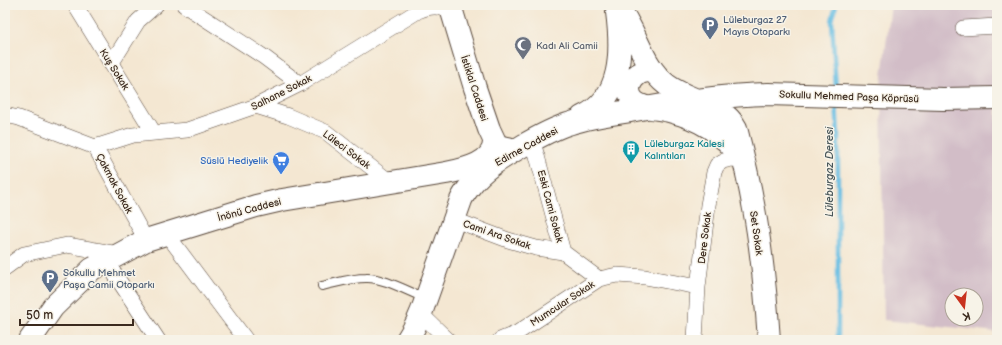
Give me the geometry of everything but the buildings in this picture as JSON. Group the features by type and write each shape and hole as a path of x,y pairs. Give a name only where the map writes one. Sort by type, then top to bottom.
{"main road":[{"name":"Set Sokak","path":"616,5 629,24 646,60 655,73 668,85 686,96 726,115 733,122 736,128 754,210 767,306 769,340"},
{"path":"566,124 596,109 604,101 614,82 620,47 616,5"},
{"name":"İstiklal Caddesi","path":"451,8 484,116 494,141"},
{"path":"655,73 647,71 640,73 633,78 629,86 629,92 633,100 638,104 677,113 703,123 724,138 735,148 744,160"},
{"name":"Sokullu Mehmed Paşa Köprüsü","path":"750,95 768,94 943,99 997,98"},
{"name":"Set Sokak","path":"736,128 739,111 750,95"},
{"name":"Edirne Caddesi","path":"406,340 415,327 465,193 483,172 498,160 547,132 566,124 589,118 696,100 750,95"},
{"path":"494,141 502,147 511,148 527,143"},
{"name":"İnönü Caddesi","path":"30,340 53,307 92,268 146,240 256,206 282,200 466,168 483,160 492,152 494,141"},
{"path":"436,174 447,176 456,182 460,190 458,210"}],"street":[{"name":"Kuş Sokak","path":"75,5 154,133"},
{"path":"111,64 138,21 156,5"},
{"path":"184,5 264,57 300,84"},
{"name":"Salhane Sokak","path":"95,146 133,135 187,130 256,106 300,84 418,11 424,8 436,6 451,8"},
{"path":"963,28 997,26"},
{"name":"Lüleci Sokak","path":"256,106 288,116 326,132 390,182"},
{"name":"Çakmak Sokak","path":"5,115 19,118 95,146 146,240"},
{"name":"Eski Cami Sokak","path":"527,143 539,163 563,252 599,279"},
{"name":"Dere Sokak","path":"695,340 698,287 708,205 714,172 717,165 723,161 732,159 744,160"},
{"name":"Cami Ara Sokak","path":"458,210 508,240 536,248 563,252"},
{"path":"166,233 246,340"},
{"path":"5,268 24,254 67,245 112,257 158,340"},
{"name":"Mumcular Sokak","path":"500,340 517,333 599,279 617,275 645,277 698,287"},
{"path":"423,306 448,340"}],"lane":[{"path":"322,286 359,278 374,278 382,280 423,306"}],"shaded area":[{"path":"891,5 997,5 997,332 950,327 984,327 984,287 944,287 944,326 884,320 881,84"}],"waterway":[{"name":"Lüleburgaz Deresi","path":"836,5 832,21 836,90"},
{"name":"Lüleburgaz Deresi","path":"836,102 838,134 838,340"}],"place":[{"name":"Lüleburgaz 27 Mayıs Otoparkı","path":"710,40"},
{"name":"Kadı Ali Camii","path":"523,60"},
{"name":"Lüleburgaz Kalesi Kalıntıları","path":"631,164"},
{"name":"Süslü Hediyelik","path":"281,175"},
{"name":"Sokullu Mehmet Paşa Camii Otoparkı","path":"50,293"}]}
